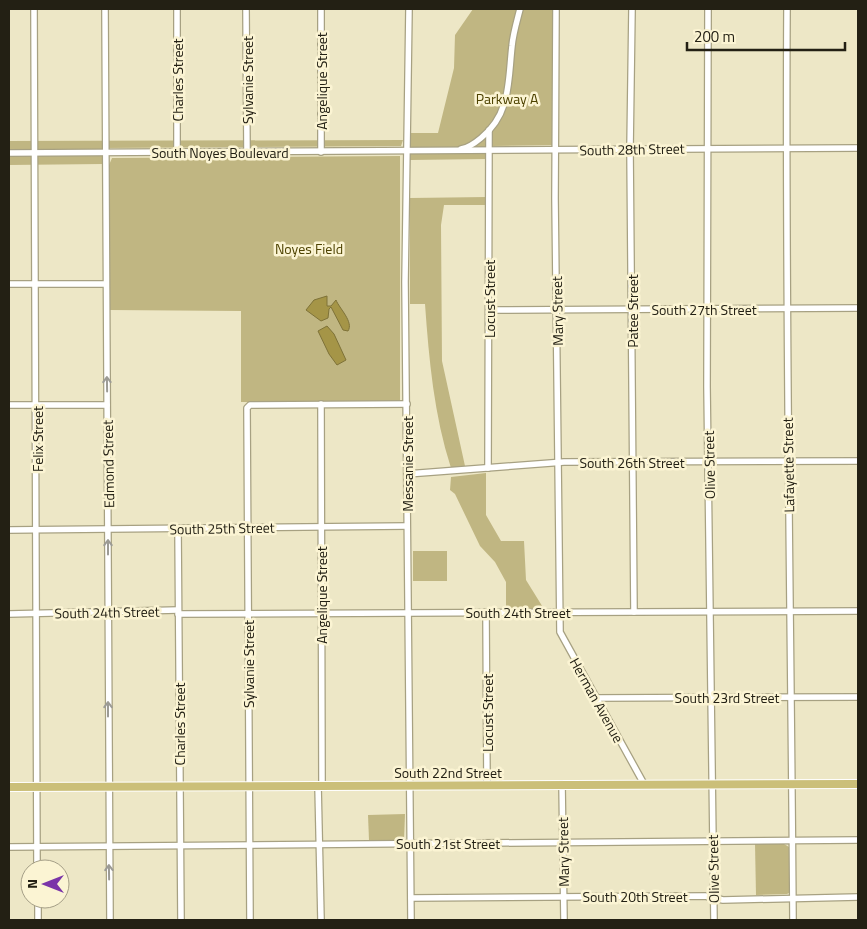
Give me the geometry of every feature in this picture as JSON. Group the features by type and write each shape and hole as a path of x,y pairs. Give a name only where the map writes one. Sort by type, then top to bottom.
{"main road":[{"name":"South 22nd Street","path":"9,787 409,784 858,784"}],"street":[{"name":"Felix Street","path":"34,9 38,859"},
{"name":"Edmond Street","path":"105,9 110,920"},
{"name":"Charles Street","path":"177,9 177,152"},
{"name":"Sylvanie Street","path":"246,9 247,152"},
{"name":"Angelique Street","path":"320,152 321,9"},
{"name":"Messanie Street","path":"408,9 406,151 407,613 411,920"},
{"path":"454,151 465,148 490,130 500,116 509,92 512,45 520,9"},
{"name":"Mary Street","path":"556,9 555,151 559,613"},
{"name":"Patee Street","path":"632,9 630,149 634,612"},
{"name":"Olive Street","path":"708,9 709,461 714,920"},
{"name":"Lafayette Street","path":"787,9 786,148 792,697 792,920"},
{"name":"Locust Street","path":"488,468 490,130"},
{"name":"South 28th Street","path":"406,151 858,148"},
{"name":"South Noyes Boulevard","path":"9,153 406,151"},
{"path":"9,284 106,284"},
{"name":"South 27th Street","path":"489,310 858,308"},
{"name":"Sylvanie Street","path":"250,920 247,408 250,405 321,404"},
{"name":"Angelique Street","path":"321,404 319,844 321,920"},
{"path":"321,404 407,404"},
{"path":"9,405 107,405"},
{"name":"South 26th Street","path":"407,474 558,463 632,461 858,461"},
{"name":"South 25th Street","path":"9,530 407,526"},
{"name":"Charles Street","path":"178,528 181,920"},
{"name":"South 24th Street","path":"9,614 108,612 559,613 858,611"},
{"name":"Locust Street","path":"486,612 487,784"},
{"name":"Herman Avenue","path":"559,613 562,636 644,784"},
{"name":"South 23rd Street","path":"596,698 858,697"},
{"name":"Mary Street","path":"562,784 564,920"},
{"name":"South 21st Street","path":"9,847 858,840"},
{"name":"South 20th Street","path":"411,898 563,896 858,897"}],"green space":[{"name":"Parkway A","path":"473,9 555,9 552,145 493,146 487,159 410,160 411,133 438,133 454,68 455,35"},
{"path":"403,140 401,146 103,148 103,164 9,165 9,141"},
{"name":"Noyes Field","path":"400,156 400,401 241,402 241,311 110,310 109,165 112,158"},
{"path":"487,197 487,205 444,205 441,225 442,361 465,466 451,468 436,408 425,304 410,304 410,198"},
{"path":"486,473 486,515 501,541 524,541 526,580 544,609 506,609 506,582 495,562 480,546 455,494 450,490 451,477"},
{"path":"413,551 447,551 447,581 413,581"},
{"path":"405,814 404,840 369,840 368,815"},
{"path":"755,844 784,844 789,847 789,893 756,895"}],"shaded area":[{"path":"327,296 327,306 331,306 336,300 345,315 349,323 348,331 343,330 331,307 328,318 321,321 306,310 314,300"},
{"path":"327,326 334,334 346,360 337,365 329,354 318,331"}]}
